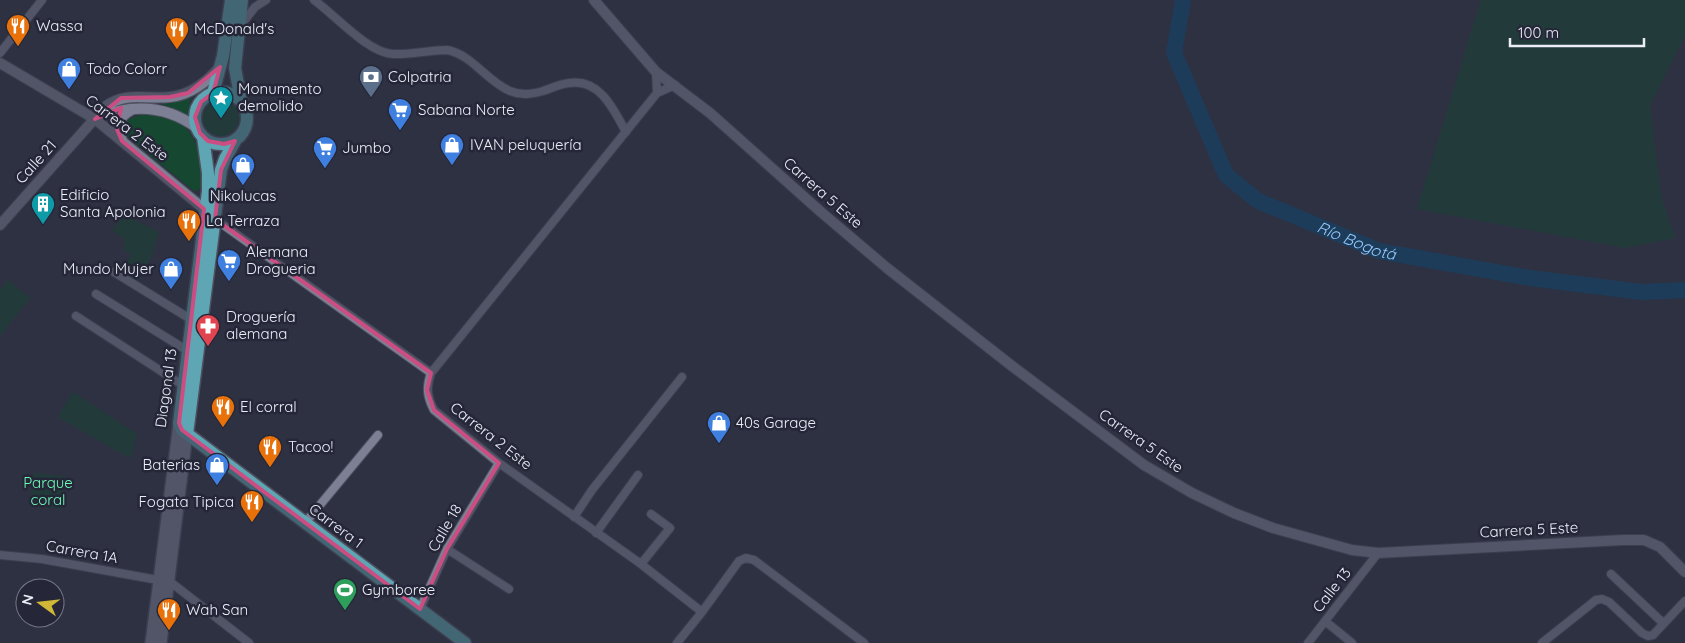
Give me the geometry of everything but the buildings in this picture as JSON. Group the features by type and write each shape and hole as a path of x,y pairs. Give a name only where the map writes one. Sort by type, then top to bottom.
{"main road":[{"path":"213,93 226,42 231,0"},
{"path":"240,100 231,94 219,92 213,93 204,99 198,107 195,117 200,132 208,140 224,144 235,140 243,133 247,122 246,110 240,100 235,68 242,0"},
{"name":"Diagonal 13","path":"161,643 164,580 179,423 208,173 207,155 200,132"},
{"name":"Diagonal 13","path":"151,643 164,580 187,434 221,170 235,140"},
{"name":"Carrera 1","path":"179,423 182,430 187,434 465,643"}],"street":[{"path":"0,53 42,0"},
{"path":"238,32 255,7 266,0"},
{"path":"314,0 367,44 382,52 399,54 436,50 454,51 469,59 508,90 524,95 568,83 576,82 590,86 606,98 626,132"},
{"name":"Carrera 5 Este","path":"594,0 656,72 710,113 887,268 1012,366 1144,465 1192,492 1234,513 1273,528 1344,548 1378,553 1644,540 1660,547 1685,572"},
{"name":"Carrera 2 Este","path":"0,63 95,119 204,209"},
{"name":"Calle 21","path":"0,226 106,106 120,98 170,97 188,92 206,82 220,67"},
{"path":"656,72 657,93"},
{"path":"215,219 431,373 657,93 675,85"},
{"path":"95,119 107,114 147,108 167,111 186,119 200,132"},
{"path":"122,141 118,136 119,123 127,112 133,110"},
{"path":"114,272 192,320"},
{"path":"96,294 188,351"},
{"path":"76,316 184,386"},
{"name":"Carrera 2 Este","path":"431,373 427,390 429,401 434,410 499,463 641,564 702,612"},
{"path":"574,517 592,490 682,377"},
{"path":"305,523 378,435"},
{"name":"Calle 18","path":"420,609 447,549 499,463"},
{"path":"596,533 638,475"},
{"path":"641,564 670,528 651,514"},
{"path":"447,549 509,589"},
{"name":"Calle 13","path":"1308,643 1378,553"},
{"name":"Carrera 1A","path":"0,555 42,559 164,580 249,643"},
{"path":"676,643 739,562 746,558 754,560 864,643"},
{"path":"1610,574 1663,623"},
{"path":"1542,643 1596,600 1602,599 1609,602 1642,633 1648,636 1653,635 1685,601"},
{"path":"1325,621 1352,643"}],"highlighted area":[{"path":"220,67 213,93 201,102 195,117 200,133 208,141 224,144 235,141 221,170 215,219 431,373 427,390 434,410 499,463 447,549 420,609 182,430 179,423 204,209 122,141 117,129 121,108 95,119 121,98 170,97 188,93"}],"green space":[{"path":"1481,0 1685,0 1685,36 1650,105 1661,197 1675,238 1625,248 1417,209"},
{"path":"191,96 188,117 178,110 160,104 174,102"},
{"path":"221,100 228,101 234,105 238,111 238,125 234,131 228,135 221,136 214,135 208,131 204,125 203,118 204,111 208,105 214,101"},
{"path":"145,113 162,115 176,120 191,135 200,154 202,176 201,187 197,191 194,191 121,132 121,122"},
{"path":"124,215 159,232 153,254 138,282 121,270 131,255 123,249 125,240 112,230"},
{"path":"8,280 30,298 0,336 0,290"},
{"path":"73,392 137,434 131,457 127,457 58,417"},
{"name":"Parque coral","path":"34,473 66,476 62,509 29,506"}],"waterway":[{"name":"Río Bogotá","path":"1183,0 1174,53 1226,175 1258,201 1379,251 1530,278 1641,292 1685,290"}],"place":[{"name":"Wassa","path":"18,47"},
{"name":"McDonald's","path":"177,50"},
{"name":"Todo Colorr","path":"69,90"},
{"name":"Colpatria","path":"371,98"},
{"name":"Monumento demolido","path":"221,119"},
{"name":"Sabana Norte","path":"400,131"},
{"name":"IVAN peluquería","path":"452,166"},
{"name":"Jumbo","path":"325,169"},
{"name":"Nikolucas","path":"243,186"},
{"name":"Edificio Santa Apolonia","path":"43,225"},
{"name":"La Terraza","path":"189,242"},
{"name":"Alemana Drogueria","path":"229,282"},
{"name":"Mundo Mujer","path":"171,290"},
{"name":"Droguería alemana","path":"208,347"},
{"name":"El corral","path":"223,428"},
{"name":"40s Garage","path":"719,444"},
{"name":"Tacoo!","path":"270,468"},
{"name":"Baterias","path":"217,486"},
{"name":"Fogata Tipica","path":"252,523"},
{"name":"Gymboree","path":"345,611"},
{"name":"Wah San","path":"169,631"}]}
